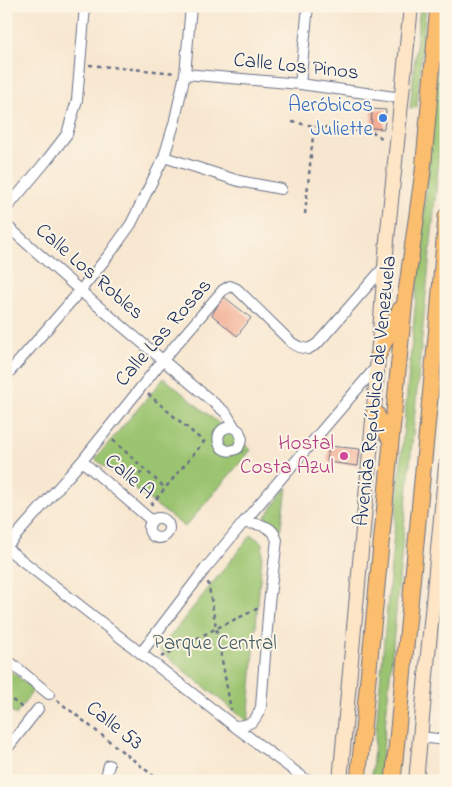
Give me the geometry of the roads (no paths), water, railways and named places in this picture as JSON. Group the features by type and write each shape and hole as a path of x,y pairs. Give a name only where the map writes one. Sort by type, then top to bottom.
{"main road":[{"path":"340,781 385,266 412,6"},
{"name":"Avenida República de Venezuela","path":"358,781 405,299 423,171 438,6"},
{"path":"393,781 442,312 446,216"},
{"path":"378,361 405,299"},
{"path":"374,409 391,442"},
{"path":"416,781 441,576 446,465"}],"street":[{"path":"6,209 67,134 77,100 85,6"},
{"path":"6,376 80,291 131,224 164,157 174,124 185,74 191,6"},
{"path":"300,84 308,6"},
{"name":"Calle Los Pinos","path":"185,74 300,84 402,98"},
{"path":"164,157 239,181 280,189"},
{"name":"Calle Los Robles","path":"6,224 80,291 226,413 235,428"},
{"name":"Calle Las Rosas","path":"6,548 82,461 162,361 223,290 230,286 237,289 292,343 308,349 317,344 385,266"},
{"path":"141,653 205,569 378,361"},
{"name":"Calle A","path":"82,461 148,518"},
{"path":"234,726 252,723 257,717 260,707 269,603 277,540 273,532 262,526 243,523"},
{"path":"6,548 234,726 308,781"},
{"path":"6,659 49,694"},
{"path":"6,750 35,712"},
{"path":"420,737 446,740"},
{"path":"105,781 109,765"}],"place":[{"name":"Aeróbicos Juliette","path":"383,118"},
{"name":"Hostal Costa Azul","path":"344,456"}],"park label":[{"name":"Parque Central","path":"215,644"}]}
